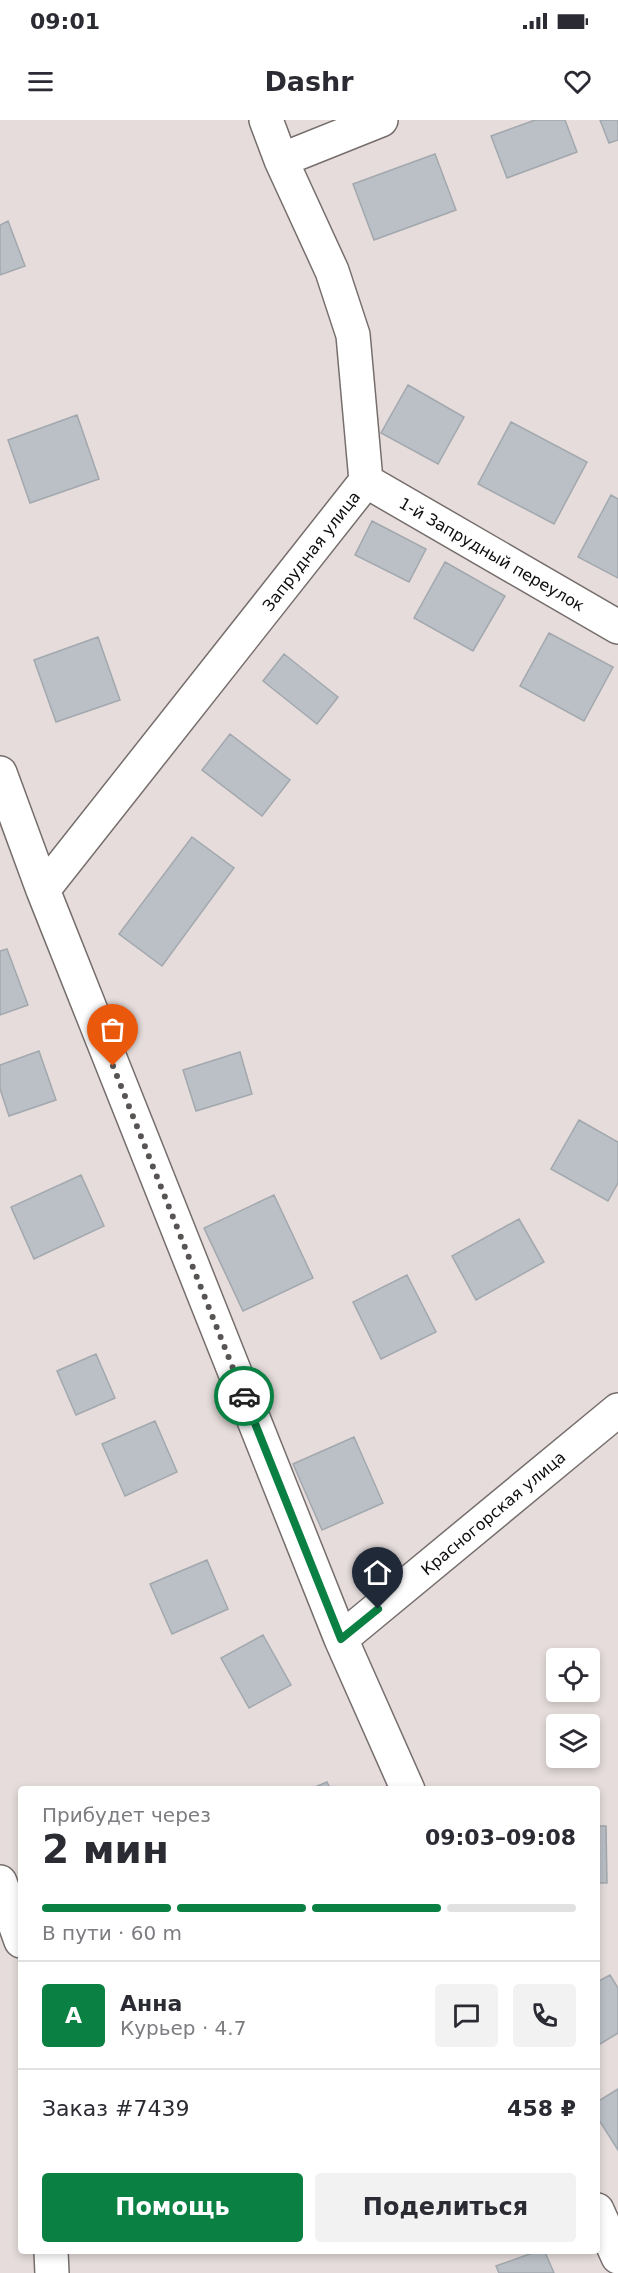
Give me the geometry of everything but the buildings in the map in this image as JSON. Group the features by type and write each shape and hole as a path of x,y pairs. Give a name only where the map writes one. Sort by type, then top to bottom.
{"street":[{"name":"Запрудная улица","path":"43,890 366,481 354,335 332,271 281,160 266,120"},
{"path":"281,160 381,120"},
{"name":"1-й Запрудный переулок","path":"366,481 618,627"},
{"path":"0,773 43,890 341,1639 406,1786"},
{"name":"Красногорская улица","path":"341,1639 618,1410"},
{"path":"0,1882 18,1933"},
{"path":"600,2217 618,2257"},
{"path":"51,2254 52,2273"}],"way so far":[{"path":"113,1066 244,1396"}],"route":[{"path":"244,1396 341,1639 378,1609"}]}
